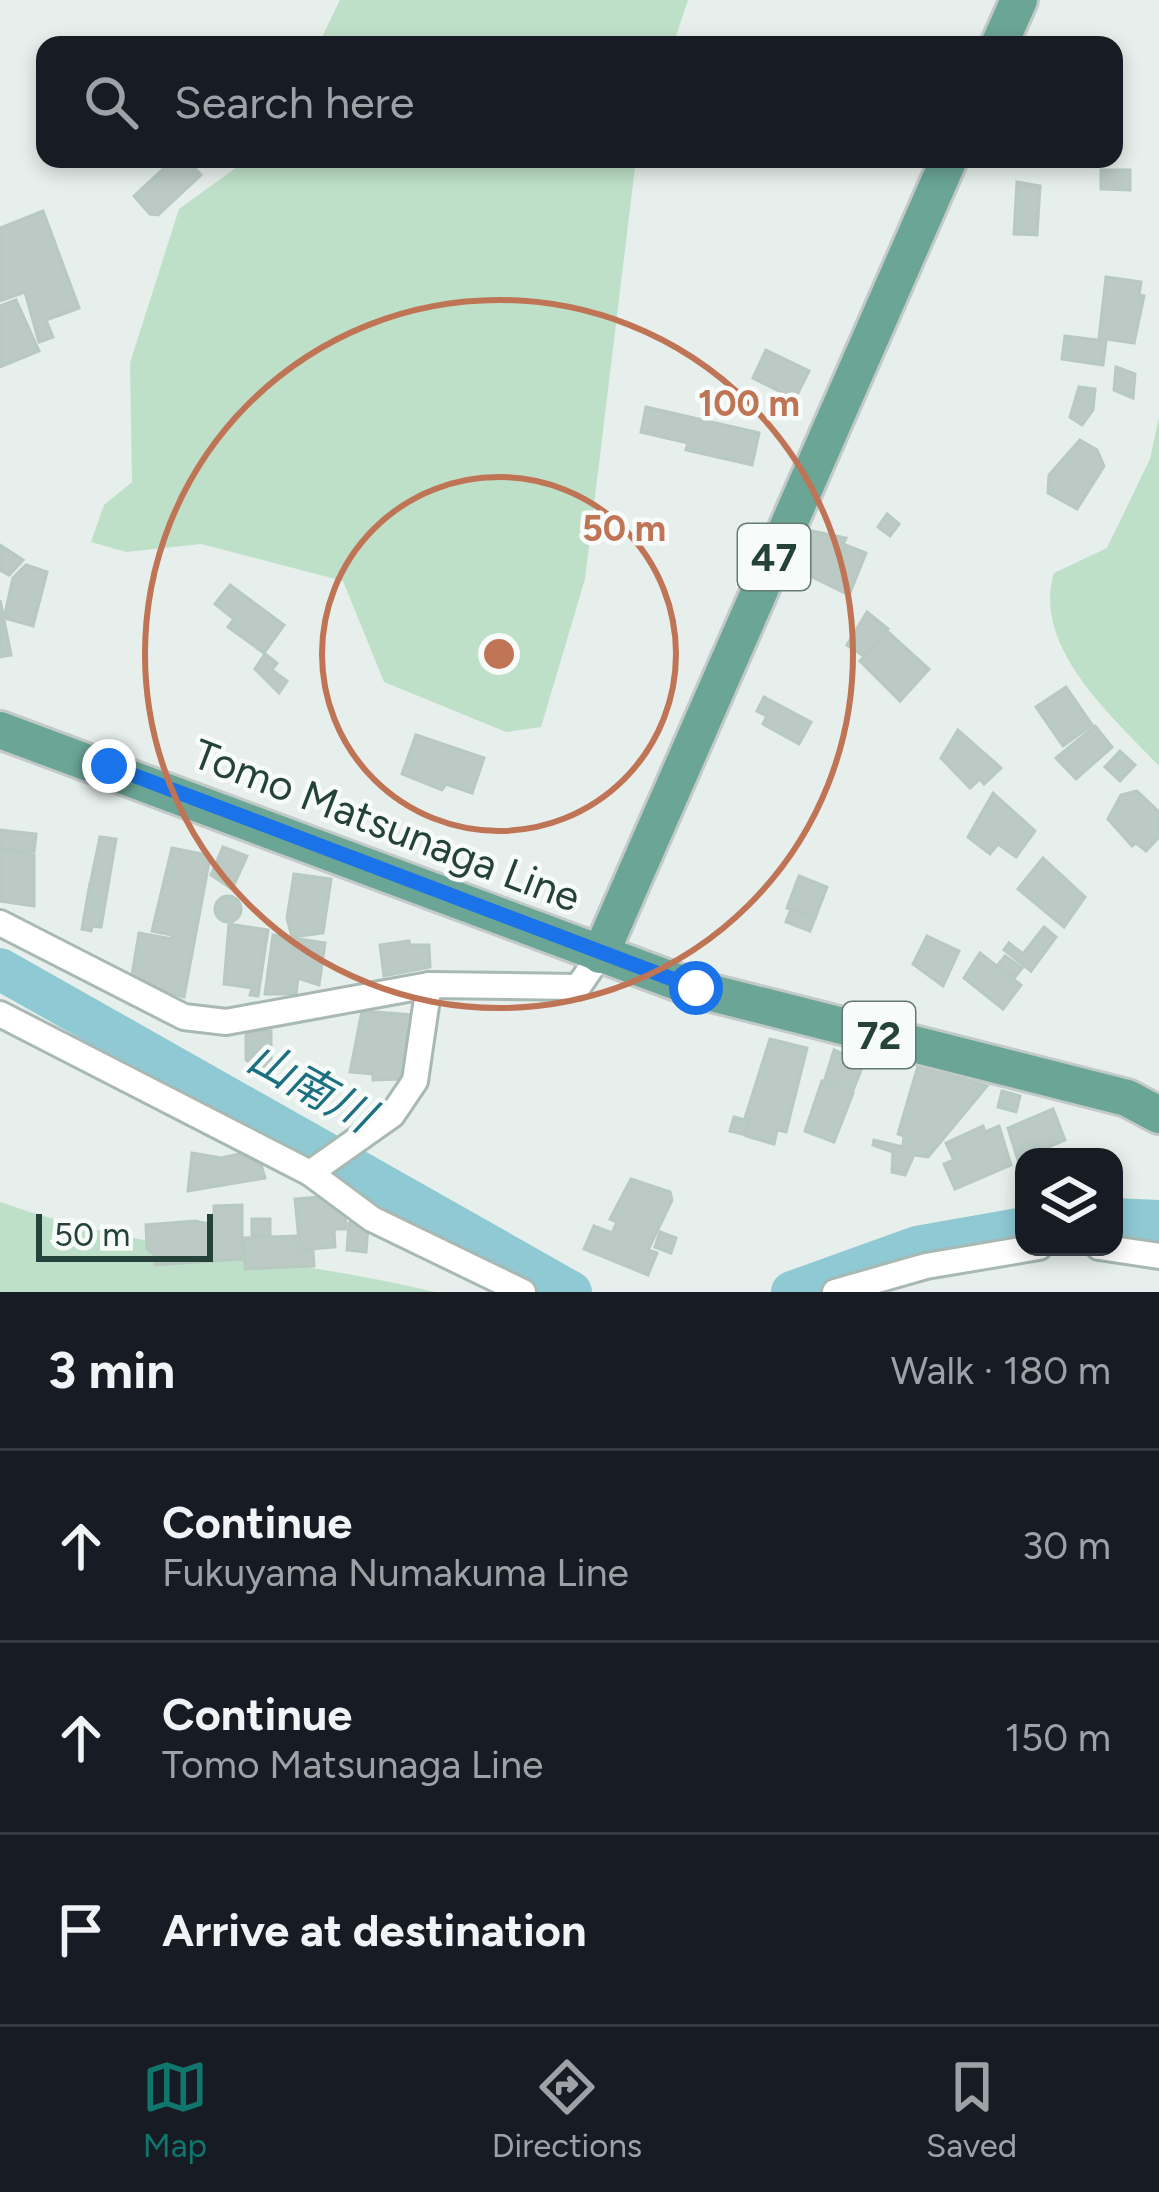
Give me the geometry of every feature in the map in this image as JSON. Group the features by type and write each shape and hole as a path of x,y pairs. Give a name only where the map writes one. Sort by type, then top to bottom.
{"main road":[{"path":"1003,36 1018,0"},
{"name":"Tomo Matsunaga Line","path":"0,730 109,766 599,955 945,168"},
{"name":"72","path":"599,955 696,988 1127,1098 1159,1114"}],"street":[{"path":"0,923 184,1017 226,1022 429,986 578,987 599,955"},
{"path":"316,1170 392,1115 416,1082 429,986"},
{"path":"0,1015 316,1170 372,1219 524,1292"},
{"path":"835,1292 926,1266 1015,1251"},
{"path":"1123,1251 1159,1256"}],"green space":[{"path":"340,0 688,0 676,36 322,36"},
{"path":"236,168 635,168 585,579 541,727 506,732 384,682 343,581 201,544 126,552 91,542 104,505 132,482 130,363 179,209"},
{"path":"1159,417 1159,766 1081,679 1054,628 1050,601 1054,573 1107,548 1150,459"},
{"path":"0,1202 107,1232 435,1292 0,1292"}],"building":[{"path":"164,168 194,168 201,175 158,215 150,214 134,196"},
{"path":"1101,170 1130,170 1130,190 1101,189"},
{"path":"1017,182 1040,186 1037,235 1014,234"},
{"path":"43,211 79,308 46,320 53,337 39,342 25,292 0,301 0,228"},
{"path":"1106,277 1141,282 1139,295 1144,296 1134,343 1099,338"},
{"path":"16,300 39,351 0,367 0,306"},
{"path":"1065,336 1106,341 1103,365 1062,359"},
{"path":"766,350 809,371 795,399 753,378"},
{"path":"1116,367 1135,374 1133,398 1114,390"},
{"path":"1079,387 1095,389 1093,410 1082,425 1070,417"},
{"path":"646,407 759,433 752,465 686,450 688,443 641,432"},
{"path":"1080,440 1097,450 1104,466 1077,509 1048,493 1049,475"},
{"path":"887,514 899,524 890,536 878,527"},
{"path":"812,531 846,538 843,544 866,553 849,595 796,569"},
{"path":"0,545 23,560 9,575 0,570"},
{"path":"26,565 47,572 33,626 4,618 13,578"},
{"path":"230,585 284,625 264,653 228,627 234,619 215,604"},
{"path":"0,600 11,655 0,657"},
{"path":"867,612 888,629 864,656 847,645"},
{"path":"887,631 929,669 900,701 860,661"},
{"path":"265,654 277,663 272,670 287,681 279,693 255,669"},
{"path":"1066,687 1092,725 1063,746 1036,707"},
{"path":"764,697 811,722 799,744 763,724 767,716 757,711"},
{"path":"1095,726 1112,747 1076,779 1056,758"},
{"path":"958,730 1001,768 984,784 980,779 970,788 941,758"},
{"path":"416,735 484,758 472,793 446,784 442,790 402,774"},
{"path":"1120,751 1135,765 1120,781 1105,767"},
{"path":"1137,791 1159,812 1159,837 1146,851 1136,843 1132,846 1108,819 1121,795"},
{"path":"993,793 1035,831 1016,857 998,844 990,854 968,837"},
{"path":"0,830 36,834 34,852 0,849"},
{"path":"100,837 116,839 101,927 92,926 91,931 82,929 90,883 98,881 91,880"},
{"path":"223,847 247,856 232,889 211,875"},
{"path":"172,848 207,855 209,862 184,997 131,981 139,933 172,939 172,935 152,931"},
{"path":"0,850 34,855 34,906 0,901"},
{"path":"1043,858 1085,897 1064,927 1018,889"},
{"path":"294,874 331,879 323,933 292,937 287,918"},
{"path":"799,876 827,887 815,918 787,908"},
{"path":"228,896 241,909 228,922 215,909"},
{"path":"791,909 815,918 810,931 786,922"},
{"path":"229,924 268,930 258,996 250,995 252,988 224,984"},
{"path":"1044,927 1056,937 1031,971 1004,950 1009,943 1023,954"},
{"path":"273,935 325,943 319,985 298,978 296,994 265,994"},
{"path":"927,936 959,951 943,986 913,964"},
{"path":"409,941 410,945 429,945 430,967 384,976 380,945"},
{"path":"980,953 1021,985 1003,1009 964,978"},
{"path":"1005,956 1022,968 1015,977 998,965"},
{"path":"362,1011 415,1015 402,1079 373,1080 373,1074 350,1072"},
{"path":"246,1031 271,1031 271,1075 246,1060"},
{"path":"770,1039 807,1048 786,1132 777,1130 774,1144 746,1136 750,1119 745,1118"},
{"path":"834,1050 864,1063 853,1090 825,1079"},
{"path":"918,1066 987,1086 928,1157 914,1155 905,1175 892,1172 893,1152 873,1145 874,1140 903,1147 904,1136 898,1134"},
{"path":"822,1081 853,1093 834,1142 805,1131"},
{"path":"1002,1091 1020,1096 1016,1112 998,1107"},
{"path":"1053,1109 1065,1140 1046,1148 1015,1150 1008,1128"},
{"path":"734,1117 749,1121 746,1135 730,1131"},
{"path":"983,1126 985,1132 999,1126 1011,1165 955,1189 944,1164 954,1160 946,1143"},
{"path":"248,1152 258,1155 265,1178 188,1191 192,1153 221,1158"},
{"path":"631,1179 670,1192 672,1200 648,1250 657,1253 648,1275 584,1249 594,1226 612,1233 617,1222 610,1219"},
{"path":"331,1196 331,1207 345,1206 346,1229 334,1229 335,1247 300,1250 295,1199"},
{"path":"242,1205 242,1259 155,1265 154,1254 147,1249 146,1225 195,1221 214,1225 214,1206"},
{"path":"252,1219 270,1219 270,1236 252,1236"},
{"path":"355,1220 368,1226 366,1252 347,1250 349,1223"},
{"path":"660,1232 676,1238 671,1253 655,1247"},
{"path":"296,1236 297,1252 313,1251 314,1266 245,1269 244,1238"}],"waterway":[{"name":"山南川","path":"0,969 571,1292"},
{"name":"山南川","path":"1123,1219 1159,1221"},
{"name":"山南川","path":"792,1292 917,1247 1015,1230"}],"route":[{"path":"109,766 696,988"}]}
